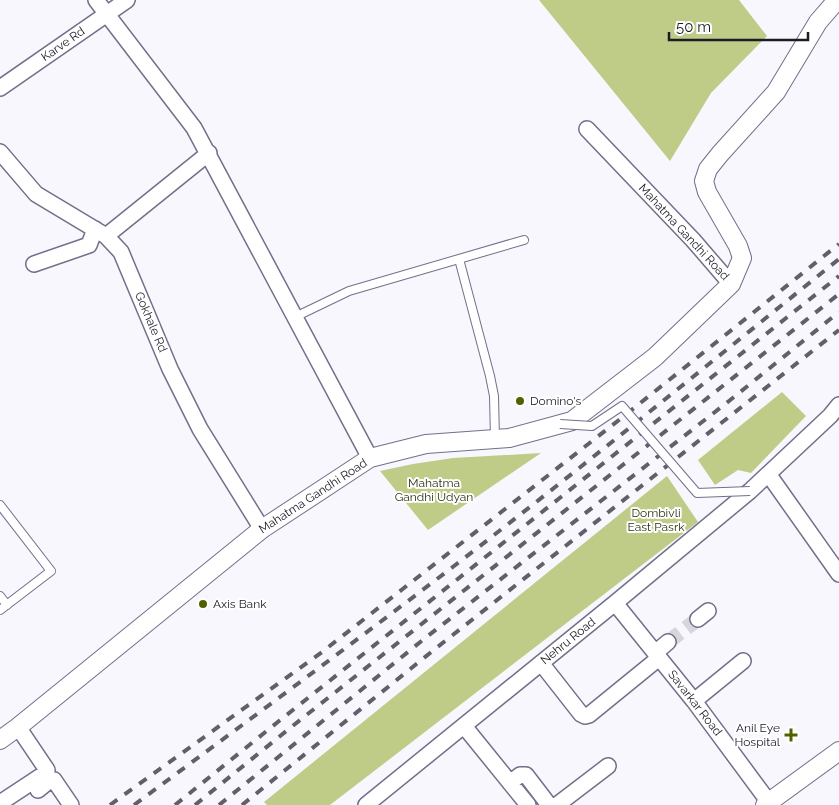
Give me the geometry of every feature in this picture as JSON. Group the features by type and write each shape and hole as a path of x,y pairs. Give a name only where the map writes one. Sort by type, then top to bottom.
{"street":[{"path":"96,0 194,128 209,153 370,458"},
{"name":"Karve Rd","path":"0,88 127,0"},
{"path":"731,284 742,258 738,246 707,192 704,181 708,169 776,92 832,2"},
{"name":"Mahatma Gandhi Road","path":"0,740 262,529 370,458 426,444 509,438 572,421 655,357 731,284 693,240 587,129"},
{"name":"Gokhale Rd","path":"0,152 36,194 100,233 121,252 170,369 200,429 262,529"},
{"path":"34,264 89,245 100,233 209,153"},
{"name":"Nehru Road","path":"366,805 769,475 839,405"},
{"path":"769,475 839,574"},
{"name":"Savarkar Road","path":"615,603 694,701 768,804"},
{"path":"541,663 581,714 585,716 589,715 657,655 668,642"},
{"path":"694,701 743,661"},
{"path":"464,726 528,805"},
{"path":"0,803 47,772 18,727"},
{"path":"768,804 839,751"},
{"path":"557,805 608,766"},
{"path":"510,783 520,775 526,775 549,805"},
{"path":"16,805 49,781 54,780 71,805"}],"lane":[{"path":"295,317 349,291 524,240"},
{"path":"460,259 490,376 494,396 496,439"},
{"path":"560,424 592,426 622,406 698,493 750,491"},
{"path":"0,505 51,571 0,610"},
{"path":"0,596 7,605"}],"green space":[{"path":"539,0 739,0 767,36 711,93 670,161"},
{"path":"782,392 806,416 751,473 738,470 715,485 698,460"},
{"name":"Mahatma Gandhi Udyan","path":"541,453 428,530 380,471 453,458"},
{"name":"Dombivli East Pasrk","path":"667,476 698,522 330,805 267,805 264,802"}],"tunnel":[{"path":"668,642 698,619"}],"railway":[{"path":"110,805 322,652 619,420 839,244"},
{"path":"134,805 454,566 839,259"},
{"path":"175,805 839,276"},
{"path":"195,805 839,294"},
{"path":"219,805 424,639 729,401 839,312"},
{"path":"242,805 435,649 839,330"}],"place":[{"name":"Domino's","path":"520,401"},
{"name":"Axis Bank","path":"203,604"},
{"name":"Anil Eye Hospital","path":"791,735"}]}
